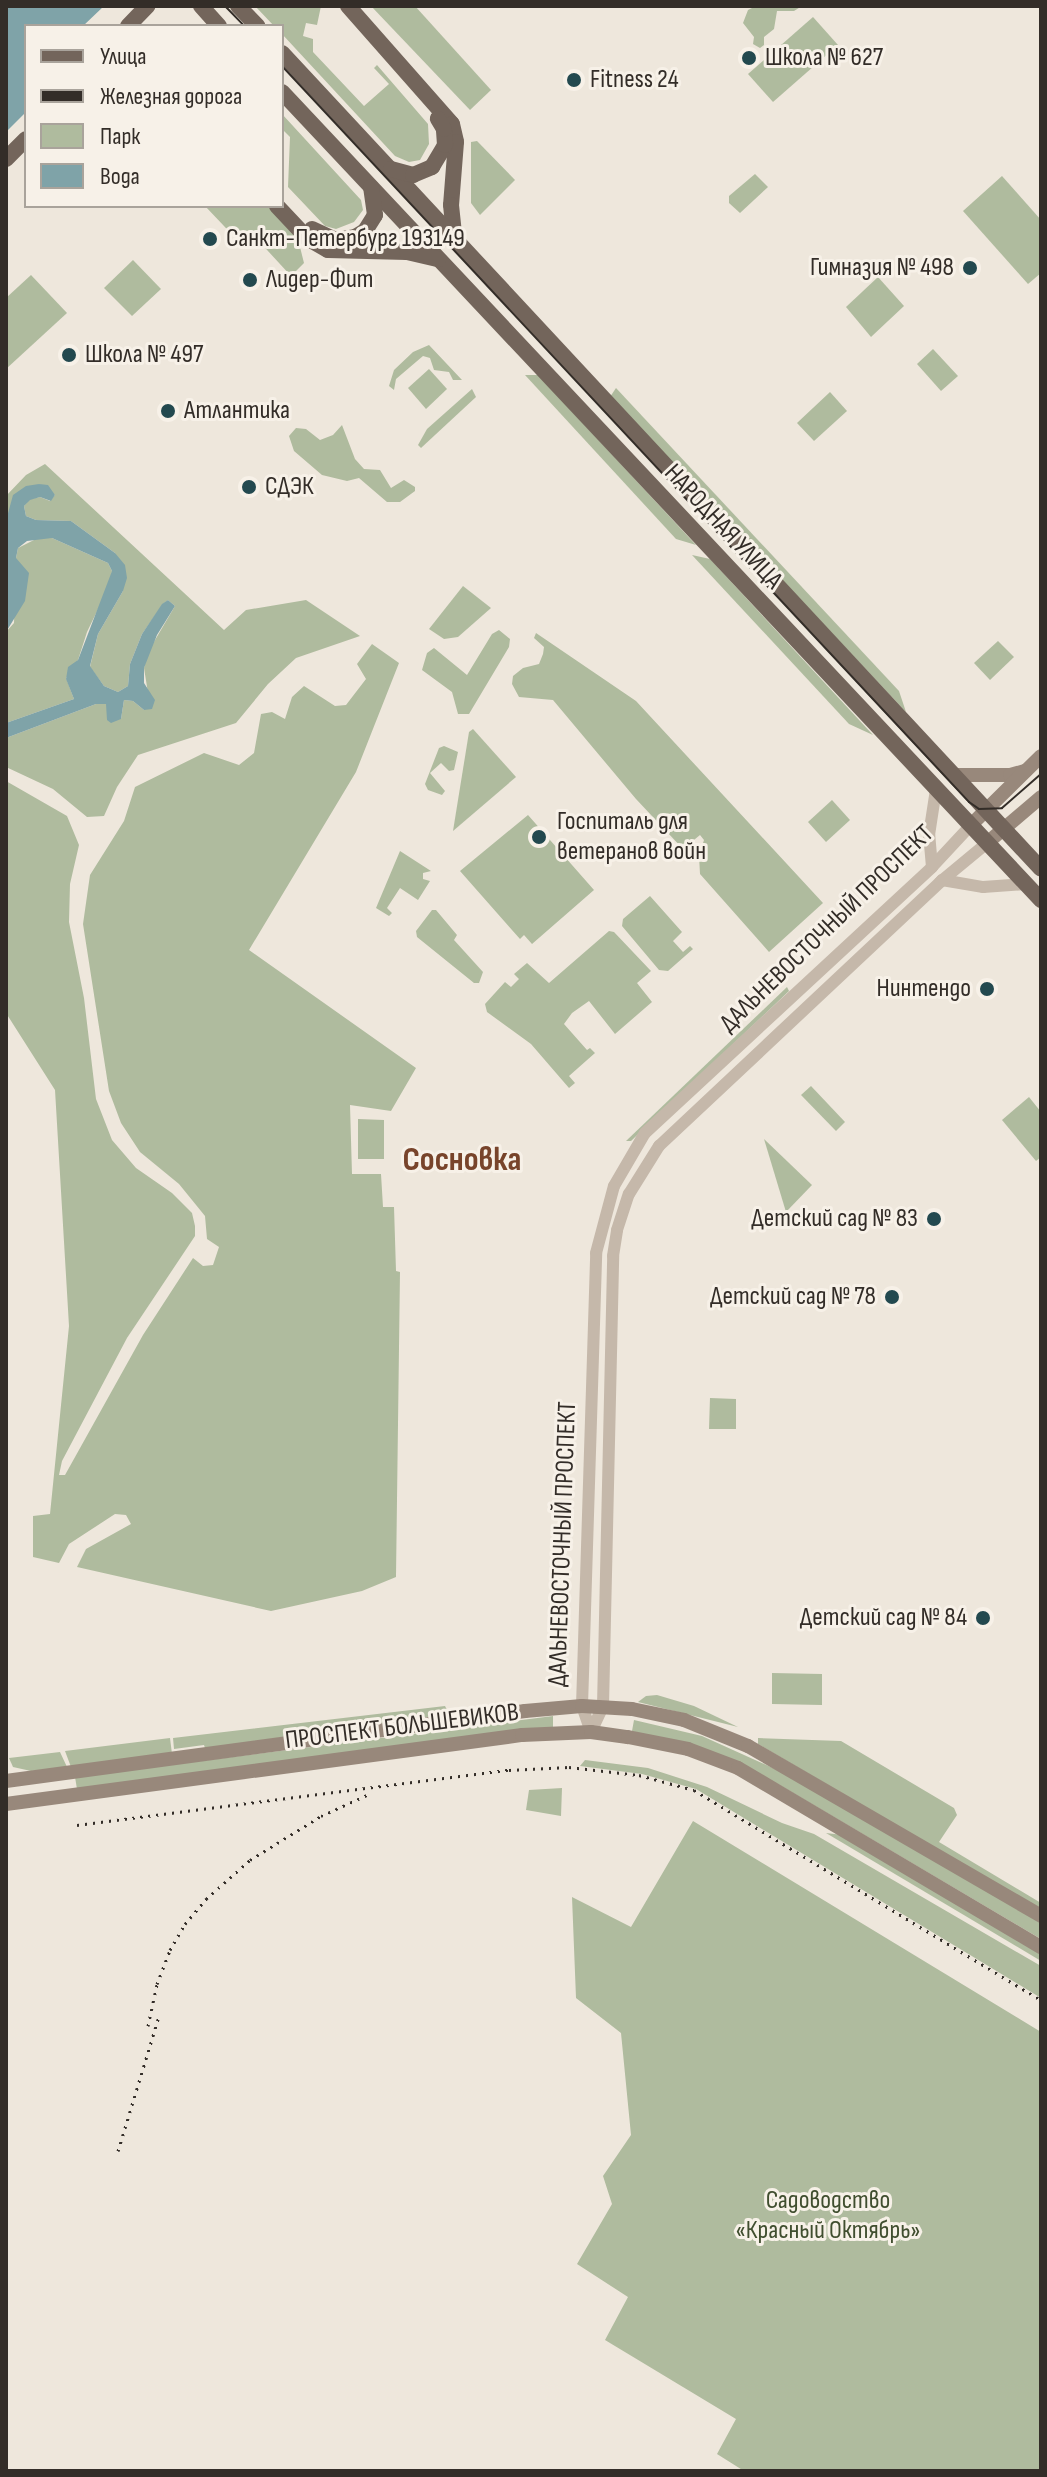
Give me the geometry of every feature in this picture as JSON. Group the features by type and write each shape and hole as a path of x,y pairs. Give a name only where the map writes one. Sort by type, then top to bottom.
{"main road":[{"path":"118,24 132,6"},
{"path":"130,24 147,6"},
{"path":"238,6 255,24"},
{"path":"334,6 444,129 442,151 425,172 413,175 388,167"},
{"path":"348,6 452,124 456,142 451,205 455,236"},
{"path":"201,7 217,24"},
{"name":"НАРОДНАЯ УЛИЦА","path":"284,55 1041,869"},
{"name":"НАРОДНАЯ УЛИЦА","path":"284,94 1041,900"},
{"path":"6,159 24,141"},
{"path":"6,171 24,154"},
{"path":"284,201 320,235 345,240 371,225 375,215 371,186"},
{"path":"279,208 307,238 328,250 407,252 438,259"},
{"name":"ДАЛЬНЕВОСТОЧНЫЙ ПРОСПЕКТ","path":"971,825 1041,756"},
{"path":"954,775 1010,775 1025,771"},
{"name":"ДАЛЬНЕВОСТОЧНЫЙ ПРОСПЕКТ","path":"987,843 1041,797"},
{"path":"1041,859 1041,869"},
{"name":"ПРОСПЕКТ БОЛЬШЕВИКОВ","path":"6,1781 582,1706 603,1706 684,1720 724,1735 806,1778 1041,1916"},
{"name":"ПРОСПЕКТ БОЛЬШЕВИКОВ","path":"6,1804 522,1735 591,1732 675,1745 738,1768 1041,1947"}],"street":[{"path":"932,867 929,835 936,789"},
{"name":"ДАЛЬНЕВОСТОЧНЫЙ ПРОСПЕКТ","path":"591,1732 582,1706 596,1253 614,1186 645,1133 932,867 971,825"},
{"name":"ДАЛЬНЕВОСТОЧНЫЙ ПРОСПЕКТ","path":"591,1732 603,1706 613,1256 617,1230 629,1194 659,1146 942,880 987,843"},
{"path":"942,880 983,887 1026,884"}],"green space":[{"path":"321,6 317,25 306,23 303,36 313,39 313,52 364,106 389,84 374,68 377,65 428,124 429,144 420,160 409,162 395,156 284,36 284,24 272,24 256,7"},
{"path":"371,6 415,6 491,90 470,110"},
{"path":"756,6 802,6 794,11 777,11 774,29 764,37 764,45 760,48 753,44 754,37 743,23 748,10"},
{"path":"813,17 838,45 773,102 748,74"},
{"path":"284,116 361,200 363,210 354,222 336,229 325,226 288,187 290,137 284,131"},
{"path":"477,141 515,180 480,215 471,203 471,142"},
{"path":"755,174 768,187 740,213 729,203 729,196"},
{"path":"1002,176 1041,220 1041,273 1028,284 963,211"},
{"path":"207,208 270,208 298,239 304,263 291,276 256,238 246,246"},
{"path":"133,260 161,289 132,316 104,288"},
{"path":"31,275 67,313 6,369 6,298"},
{"path":"878,277 904,306 871,337 846,307"},
{"path":"429,345 462,380 453,380 449,372 434,370 430,358 423,356 396,379 394,390 389,386 394,370 413,352"},
{"path":"933,349 958,376 941,391 917,364"},
{"path":"429,369 447,389 426,409 408,388"},
{"path":"525,375 538,375 696,545 676,539"},
{"path":"616,388 899,691 906,712 610,397"},
{"path":"472,389 476,397 421,448 418,445 427,429"},
{"path":"830,392 847,411 814,441 797,423"},
{"path":"342,425 355,459 364,469 380,470 391,488 404,480 415,487 415,491 400,502 387,502 359,478 347,481 322,475 294,451 289,436 296,428 306,429 320,440 333,435"},
{"path":"45,464 224,630 246,610 306,600 360,636 296,658 268,684 236,723 138,755 117,787 104,816 87,817 53,789 6,767 6,738 96,704 106,704 121,719 124,700 133,701 144,710 148,693 144,668 148,652 175,606 168,600 163,604 142,634 130,664 128,686 118,692 104,686 90,667 98,634 123,591 115,553 71,521 36,520 26,516 24,506 30,499 40,497 50,501 55,495 39,484 6,524 6,496 26,475"},
{"path":"38,538 52,538 108,563 112,571 111,582 87,632 78,660 66,678 74,699 6,723 6,632 14,623 16,558 18,548"},
{"path":"692,555 710,559 873,735 849,724"},
{"path":"463,586 491,608 458,637 444,639 429,629"},
{"path":"499,630 510,639 509,647 469,714 458,714 452,692 422,670 427,653 434,648 467,675 492,634"},
{"path":"536,633 636,701 823,903 769,952 700,874 699,856 704,840 700,835 683,849 636,799 553,700 519,697 512,684 513,676 523,668 539,664 543,654 544,647 534,638"},
{"path":"998,641 1014,657 990,680 974,663"},
{"path":"372,644 399,663 356,772 249,950 416,1068 391,1111 350,1105 352,1174 381,1174 383,1207 394,1207 396,1271 400,1272 396,1577 362,1591 271,1611 77,1567 86,1549 131,1524 126,1515 115,1514 69,1544 59,1563 33,1557 33,1516 50,1514 69,1326 55,1090 6,1013 6,781 67,816 79,845 70,884 69,922 84,998 96,1099 112,1140 136,1168 172,1193 192,1213 195,1226 195,1236 127,1338 62,1461 59,1475 65,1475 143,1335 193,1258 203,1266 213,1265 219,1247 207,1239 205,1216 179,1184 140,1152 121,1123 109,1091 83,924 90,875 124,821 135,787 204,753 239,765 254,753 261,714 272,712 285,719 292,697 304,686 335,706 346,705 366,679 357,664"},
{"path":"473,729 516,777 453,831 469,732"},
{"path":"444,746 458,752 454,770 449,771 441,763 430,773 445,791 442,795 428,790 425,784 439,748"},
{"path":"832,800 850,820 826,842 808,822"},
{"path":"528,815 594,890 532,944 524,935 520,939 460,871"},
{"path":"400,851 431,871 423,873 423,879 430,881 418,900 400,888 387,908 392,913 389,916 376,908"},
{"path":"650,896 682,932 673,941 683,952 690,946 693,949 668,971 659,970 622,926 623,919"},
{"path":"432,910 436,910 457,935 454,940 483,972 479,983 474,983 417,937 416,931"},
{"path":"609,931 614,932 651,971 637,983 652,1002 615,1034 589,1001 572,1013 564,1024 587,1050 590,1048 595,1053 569,1076 575,1083 569,1088 531,1044 487,1012 485,1004 505,982 511,987 519,979 514,974 527,963 549,983"},
{"path":"787,987 789,991 631,1141 626,1141"},
{"path":"811,1086 845,1122 836,1131 801,1095"},
{"path":"1029,1097 1041,1112 1041,1157 1036,1161 1002,1120"},
{"path":"358,1119 384,1120 384,1159 358,1159"},
{"path":"764,1139 812,1185 786,1212"},
{"path":"710,1398 736,1399 736,1429 709,1429"},
{"path":"772,1673 822,1674 822,1705 772,1704"},
{"path":"657,1695 694,1706 738,1727 638,1702 646,1696"},
{"path":"445,1706 449,1714 205,1748 204,1745 174,1749 173,1738"},
{"path":"553,1716 553,1727 77,1789 75,1777"},
{"path":"634,1720 702,1736 784,1773 1041,1923 1041,1939 778,1784 632,1731"},
{"path":"170,1738 172,1754 71,1767 65,1751"},
{"path":"758,1738 841,1741 954,1808 957,1815 939,1842 1041,1903 1041,1910 758,1744"},
{"path":"60,1752 67,1767 31,1771 13,1767 9,1758"},
{"path":"585,1760 648,1768 707,1787 782,1823 814,1834 1041,1966 1041,1998 696,1789 642,1774 580,1766"},
{"path":"562,1788 561,1816 526,1810 529,1790"},
{"name":"Садоводство «Красный Октябрь»","path":"693,1821 1041,2032 1041,2471 744,2471 717,2454 736,2419 605,2340 628,2297 577,2264 612,2204 603,2176 631,2135 621,2033 576,1998 572,1897 631,1927"},
{"path":"826,1833 843,1835 1041,1953 1041,1961"}],"water":[{"path":"6,6 104,6 85,24 24,24 24,114 6,132"},
{"path":"48,485 55,495 51,501 40,497 30,500 24,506 26,516 36,520 71,521 115,553 125,565 127,578 123,591 98,634 90,666 104,686 118,692 128,686 130,664 142,634 162,604 168,600 175,606 157,635 144,668 144,683 155,700 152,709 144,710 133,701 124,700 121,719 111,723 107,720 106,704 96,704 6,738 6,723 74,699 66,679 68,667 78,660 112,571 108,563 52,538 27,541 18,548 16,558 29,573 25,601 6,632 7,517 13,495 26,486"}],"tram line":[{"path":"225,6 242,24"},
{"path":"284,68 969,802 979,809 1002,808 1041,774"}],"railway":[{"path":"77,1825 509,1770 569,1767 639,1775 694,1790 1041,2000"},
{"path":"148,2026 157,1984 170,1950 185,1924 206,1899 250,1860 321,1816 371,1793"},
{"path":"118,2151 159,2016"}],"place":[{"name":"Школа № 627","path":"749,58"},
{"name":"Fitness 24","path":"574,80"},
{"name":"Санкт-Петербург 193149","path":"210,239"},
{"name":"Гимназия № 498","path":"970,268"},
{"name":"Лидер-Фит","path":"250,280"},
{"name":"Школа № 497","path":"69,355"},
{"name":"Атлантика","path":"168,411"},
{"name":"СДЭК","path":"249,487"},
{"name":"Госпиталь для ветеранов войн","path":"539,837"},
{"name":"Нинтендо","path":"987,989"},
{"name":"Детский сад № 83","path":"934,1219"},
{"name":"Детский сад № 78","path":"892,1297"},
{"name":"Детский сад № 84","path":"983,1618"}],"district":[{"name":"Сосновка","path":"462,1160"}]}
